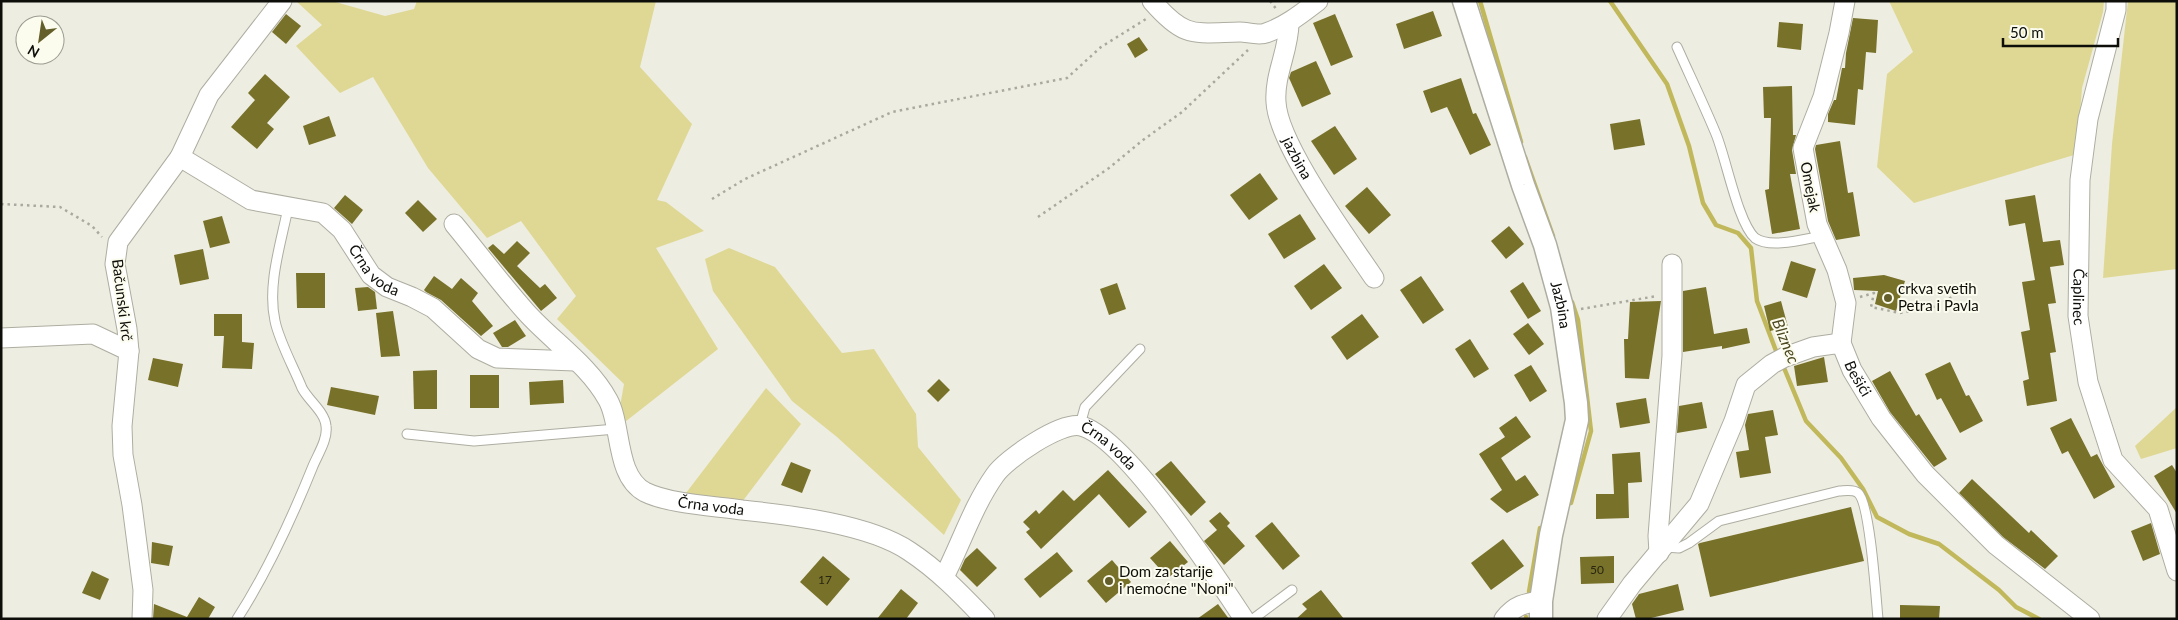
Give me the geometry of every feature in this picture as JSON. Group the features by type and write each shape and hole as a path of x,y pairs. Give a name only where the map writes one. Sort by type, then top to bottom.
{"street":[{"name":"Bačunski krč","path":"142,619 143,590 124,455 122,426 129,351 127,329 115,264 118,242 180,157 209,95 282,1"},
{"path":"1156,6 1174,24 1185,31 1201,34 1253,32 1263,35 1289,23 1318,1"},
{"name":"Jazbina","path":"1464,1 1523,185 1545,245 1562,307 1576,402 1577,420 1551,535 1541,610"},
{"name":"Omejak","path":"1841,343 1846,303 1837,270 1817,224 1803,148 1823,97 1845,1"},
{"name":"Čaplinec","path":"2116,1 2116,10 2088,120 2080,180 2078,316 2088,382 2113,460 2158,509 2177,571"},
{"name":"jazbina","path":"1289,23 1289,40 1278,76 1276,93 1280,124 1314,187 1374,278"},
{"name":"Črna voda","path":"180,157 252,200 323,213 342,230 372,275 388,287 412,296 433,308 478,349 497,358 575,361"},
{"name":"Črna voda","path":"454,224 526,312 597,383 609,402 621,453 633,481 645,492 702,505 827,523 880,536 908,551 944,577 985,619"},
{"path":"1662,550 1658,536 1672,356 1672,264"},
{"path":"1,338 93,334 129,351"},
{"name":"Bešići","path":"1607,619 1632,584 1699,504 1734,421 1746,385 1778,360 1812,347 1841,343 1852,370 1881,418 1925,474 1996,545 2090,619"},
{"name":"Črna voda","path":"944,577 978,503 996,473 1038,440 1061,428 1080,425 1096,432 1127,461 1201,554 1244,619"},
{"path":"1504,619 1520,604 1541,610"}],"lane":[{"path":"1678,47 1717,136 1742,216 1754,237 1762,242 1778,243 1822,236"},
{"path":"237,619 256,589 297,505 324,439 327,425 305,394 275,322 273,303 274,278 288,208"},
{"path":"1080,425 1085,406 1140,349"},
{"path":"407,434 474,441 616,428"},
{"path":"1662,550 1679,548 1689,544 1719,521 1838,491 1855,491 1863,502 1872,554 1878,619"},
{"path":"1253,619 1292,590"}],"path":[{"path":"712,199 744,179 892,112 1067,78 1101,47 1156,6"},
{"path":"1038,217 1109,168 1143,140 1182,112 1263,35"},
{"path":"1,204 60,207 92,226 116,252"},
{"path":"1874,293 1871,307 1900,313 1936,306 1960,292"},
{"path":"1580,309 1672,294"}],"shaded area":[{"path":"296,1 332,1 385,16 414,9 417,1 656,1 640,67 692,124 657,200 666,202 704,231 656,248 718,349 616,429 624,384 557,319 576,296 521,221 487,238 428,168 373,77 340,93 296,46 322,25"},
{"path":"1889,1 2104,1 2103,12 2082,88 2079,126 2074,155 1914,203 1877,167 1887,74 1913,52"},
{"path":"2128,1 2177,1 2177,269 2103,278 2112,144"},
{"path":"729,248 775,267 842,353 874,349 916,414 918,447 961,500 944,535 837,437 792,401 713,291 705,259"},
{"path":"766,388 801,424 742,502 686,493"},
{"path":"2177,407 2177,448 2141,459 2135,446"}],"building":[{"path":"1433,11 1442,36 1404,49 1396,24"},
{"path":"286,14 301,26 286,44 272,32"},
{"path":"1335,14 1353,57 1331,66 1313,23"},
{"path":"1853,18 1878,20 1876,53 1866,52 1863,90 1858,89 1855,125 1828,122 1828,114 1834,100 1836,100 1842,68 1845,68"},
{"path":"1779,22 1803,24 1801,50 1777,47"},
{"path":"1139,37 1148,50 1135,58 1127,44"},
{"path":"1316,61 1331,94 1302,107 1289,78 1291,72"},
{"path":"265,74 290,97 267,123 274,129 257,149 231,127 255,100 248,93"},
{"path":"1461,78 1473,114 1476,113 1491,145 1470,155 1447,107 1431,113 1423,91"},
{"path":"1792,86 1793,135 1796,135 1792,150 1796,174 1790,174 1800,229 1772,234 1765,190 1769,189 1771,118 1764,118 1763,87"},
{"path":"329,116 336,136 309,145 303,126"},
{"path":"1640,119 1645,145 1614,150 1610,124"},
{"path":"1335,126 1357,159 1334,175 1311,141"},
{"path":"1840,141 1848,193 1853,192 1860,236 1836,240 1828,221 1815,149 1816,145"},
{"path":"1260,173 1278,199 1249,220 1230,195"},
{"path":"1367,187 1391,215 1369,234 1345,206"},
{"path":"345,195 363,210 352,224 334,208"},
{"path":"2035,195 2043,242 2060,240 2064,265 2050,267 2056,303 2048,304 2056,352 2050,353 2057,401 2027,406 2023,381 2029,379 2021,332 2030,330 2022,282 2035,280 2025,223 2009,226 2005,200"},
{"path":"418,200 437,219 423,232 405,213"},
{"path":"1300,214 1316,239 1284,259 1268,234"},
{"path":"222,216 230,243 210,248 203,221"},
{"path":"1509,226 1524,244 1506,259 1491,241"},
{"path":"517,241 530,253 517,266 540,288 545,284 557,298 541,311 488,248 493,244 504,254"},
{"path":"203,249 209,279 180,285 174,255"},
{"path":"1791,261 1816,269 1807,298 1782,290"},
{"path":"1324,264 1342,288 1311,310 1294,286"},
{"path":"296,273 325,273 325,308 297,308"},
{"name":"crkva svetih Petra i Pavla","path":"1884,275 1905,281 1896,311 1875,304 1878,291 1854,290 1853,278"},
{"path":"434,276 452,289 461,278 478,293 472,301 493,326 481,336 441,300 426,292 424,290"},
{"path":"1421,276 1444,310 1423,324 1400,290"},
{"path":"1523,282 1541,311 1528,319 1510,291"},
{"path":"1117,283 1126,309 1109,315 1100,289"},
{"path":"368,287 375,292 377,309 358,311 355,288"},
{"path":"1706,287 1714,334 1747,328 1750,343 1722,349 1722,346 1683,352 1683,291"},
{"path":"1661,301 1649,379 1625,378 1624,339 1628,339 1630,302"},
{"path":"1781,301 1788,327 1770,331 1764,306"},
{"path":"393,311 400,356 381,357 376,313"},
{"path":"214,314 242,314 242,342 254,343 252,369 222,368 224,336 214,336"},
{"path":"1362,314 1379,337 1347,360 1331,337"},
{"path":"515,320 526,336 508,347 502,347 493,333"},
{"path":"1528,323 1544,344 1529,355 1513,334"},
{"path":"1470,339 1489,369 1474,378 1455,349"},
{"path":"1824,357 1828,382 1797,386 1794,366"},
{"path":"153,358 183,364 178,387 148,380"},
{"path":"1950,362 1966,396 1969,395 1983,421 1960,433 1941,398 1937,400 1925,374"},
{"path":"1531,365 1547,391 1530,402 1514,375"},
{"path":"437,370 437,409 414,409 413,371"},
{"path":"1890,371 1916,416 1919,414 1947,459 1934,467 1890,412 1872,381"},
{"path":"470,375 499,375 499,408 470,408"},
{"path":"939,379 950,390 938,402 927,391"},
{"path":"563,380 564,403 530,405 529,382"},
{"path":"331,387 379,396 375,415 327,405"},
{"path":"1646,398 1650,423 1620,428 1616,403"},
{"path":"1702,402 1707,428 1677,433 1679,406"},
{"path":"1773,410 1778,435 1765,437 1771,473 1740,478 1736,452 1749,450 1745,425 1748,414"},
{"path":"1516,416 1531,437 1501,458 1516,481 1525,475 1539,495 1507,513 1490,499 1502,490 1479,454 1505,437 1499,428"},
{"path":"2071,418 2091,457 2097,454 2115,487 2094,499 2068,451 2062,454 2050,428"},
{"path":"1640,452 1642,482 1628,483 1629,518 1596,519 1596,494 1614,494 1612,454"},
{"path":"1171,461 1206,502 1191,516 1155,474"},
{"path":"791,462 811,470 802,493 781,485"},
{"path":"2172,465 2177,473 2177,514 2154,476"},
{"path":"1108,470 1147,512 1129,528 1099,494 1041,549 1026,532 1030,529 1023,522 1036,510 1039,514 1063,490 1074,501"},
{"path":"1972,479 2029,533 2031,530 2058,556 2045,569 2003,537 1959,493"},
{"path":"1851,507 1864,561 1710,597 1698,544"},
{"path":"1220,512 1230,523 1227,526 1245,546 1224,565 1204,541 1217,530 1209,521"},
{"path":"1272,522 1300,556 1283,570 1255,536"},
{"path":"2151,523 2160,554 2143,561 2131,531"},
{"path":"1503,539 1524,566 1491,590 1471,563"},
{"path":"1170,541 1188,562 1168,578 1150,558"},
{"path":"152,542 173,546 169,566 151,563"},
{"path":"977,548 997,568 977,587 960,570 965,559"},
{"path":"1057,552 1073,571 1040,598 1024,579"},
{"path":"823,556 850,579 827,606 800,582"},
{"path":"1614,556 1614,583 1581,584 1580,557"},
{"name":"Dom za starije i nemoćne \"Noni\"","path":"1112,560 1131,582 1106,603 1087,581"},
{"path":"92,571 109,579 100,600 82,593"},
{"path":"1678,584 1684,610 1647,619 1636,619 1632,604 1639,594"},
{"path":"901,589 918,603 906,619 877,619"},
{"path":"1321,590 1344,619 1296,619 1307,609 1302,604"},
{"path":"199,597 215,607 208,619 153,619 154,604 187,617"},
{"path":"1218,604 1229,619 1197,619"},
{"path":"1900,605 1940,606 1939,619 1900,619"}],"waterway":[{"path":"1480,1 1521,142"},
{"name":"Bliznec","path":"1610,1 1667,84 1689,146 1703,203 1716,225 1738,233 1751,248 1757,301 1778,356"},
{"path":"1525,157 1553,236"},
{"path":"1571,503 1591,431 1578,320 1572,302"},
{"name":"Bliznec","path":"1782,363 1806,421 1841,458 1863,489 1877,517 1909,534 1939,544 1999,590 2016,607 2039,619"},
{"path":"1529,592 1540,528"}],"place":[{"name":"crkva svetih Petra i Pavla","path":"1888,298"},
{"name":"Dom za starije i nemoćne \"Noni\"","path":"1109,581"}]}
